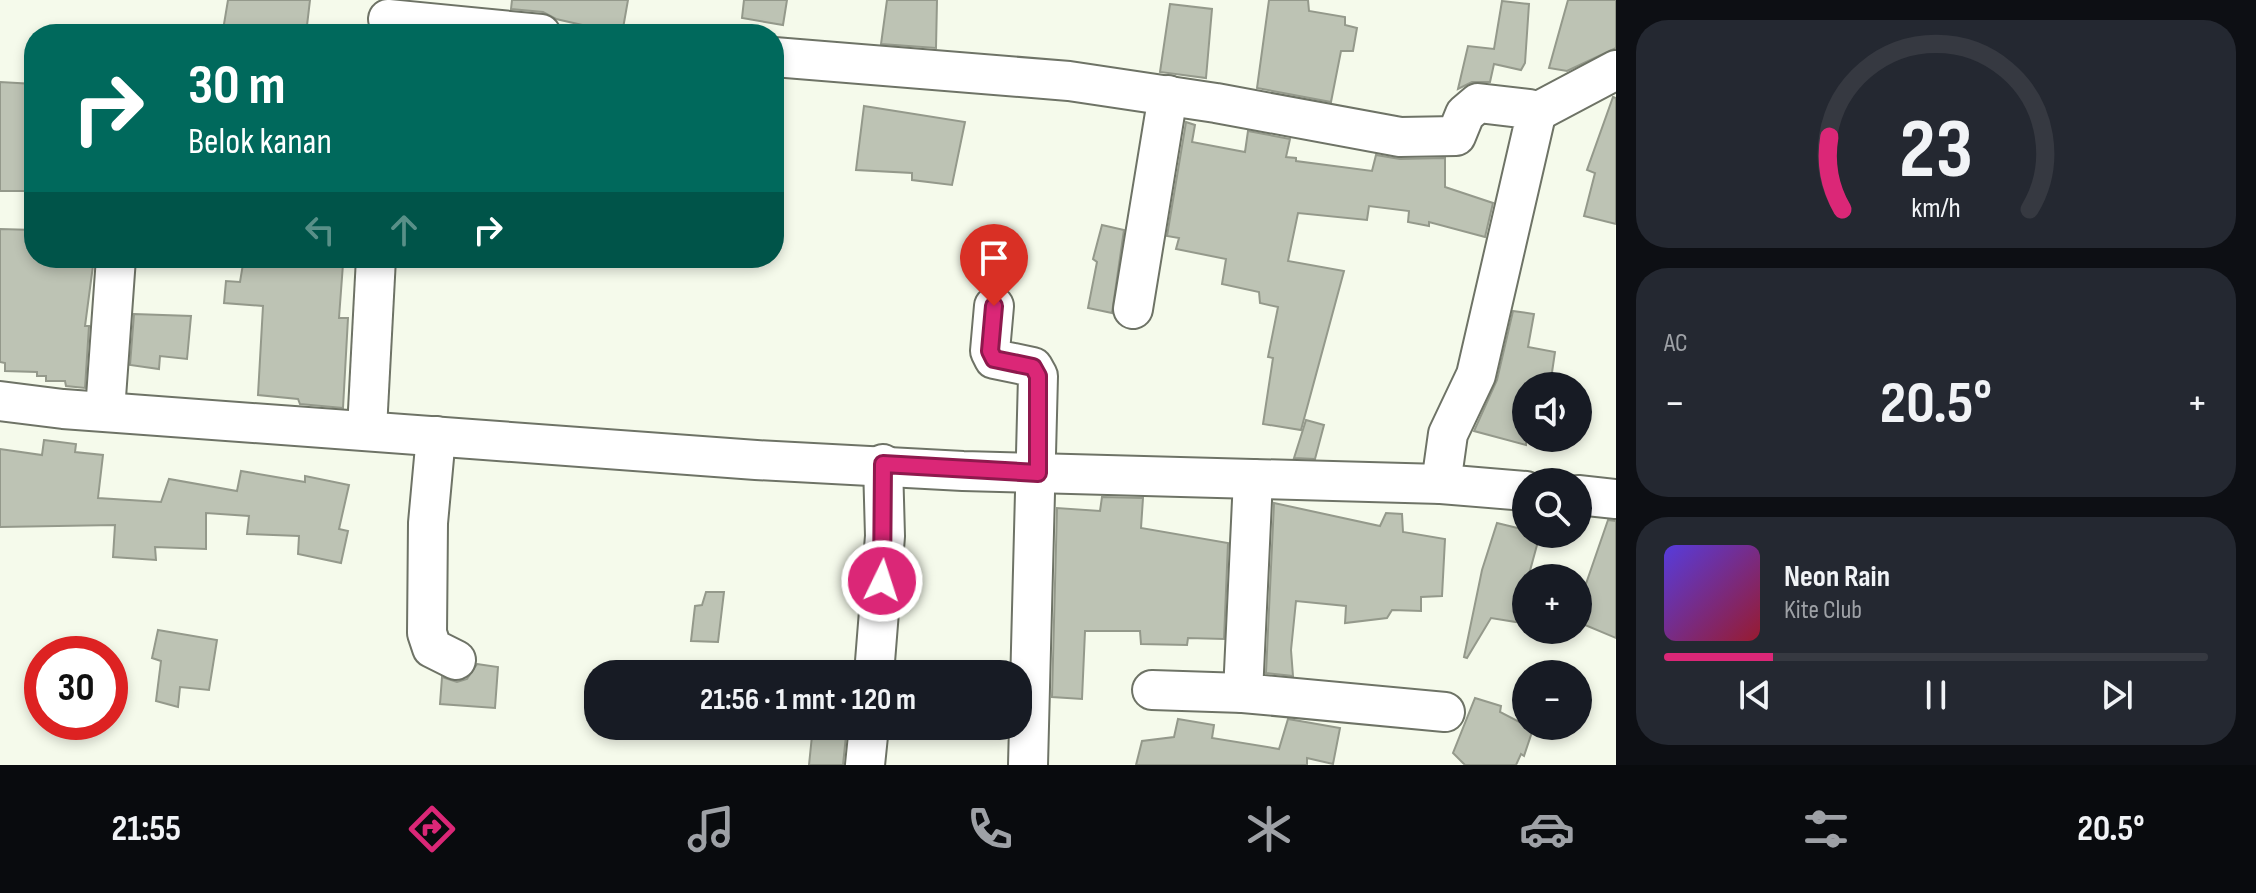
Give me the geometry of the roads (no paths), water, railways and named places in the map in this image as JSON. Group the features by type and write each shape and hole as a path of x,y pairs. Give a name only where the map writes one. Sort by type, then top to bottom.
{"street":[{"path":"388,18 445,24"},
{"path":"784,58 1069,81 1168,95 1412,138 1456,136 1465,114 1478,103 1535,113 1616,70"},
{"path":"1133,309 1168,95"},
{"path":"1441,484 1448,434 1476,375 1513,223 1535,113"},
{"path":"105,411 115,268"},
{"path":"367,429 375,268"},
{"path":"994,306 990,351 994,359 1033,367 1038,376 1038,473 1028,765"},
{"path":"0,401 756,460 1038,473 1441,484 1512,490"},
{"path":"436,436 428,523 427,633 432,648 456,660"},
{"path":"875,660 885,536 883,464"},
{"path":"1243,693 1253,479"},
{"path":"1592,496 1616,499"},
{"path":"1152,690 1243,693 1445,712"},
{"path":"865,765 868,740"}]}
